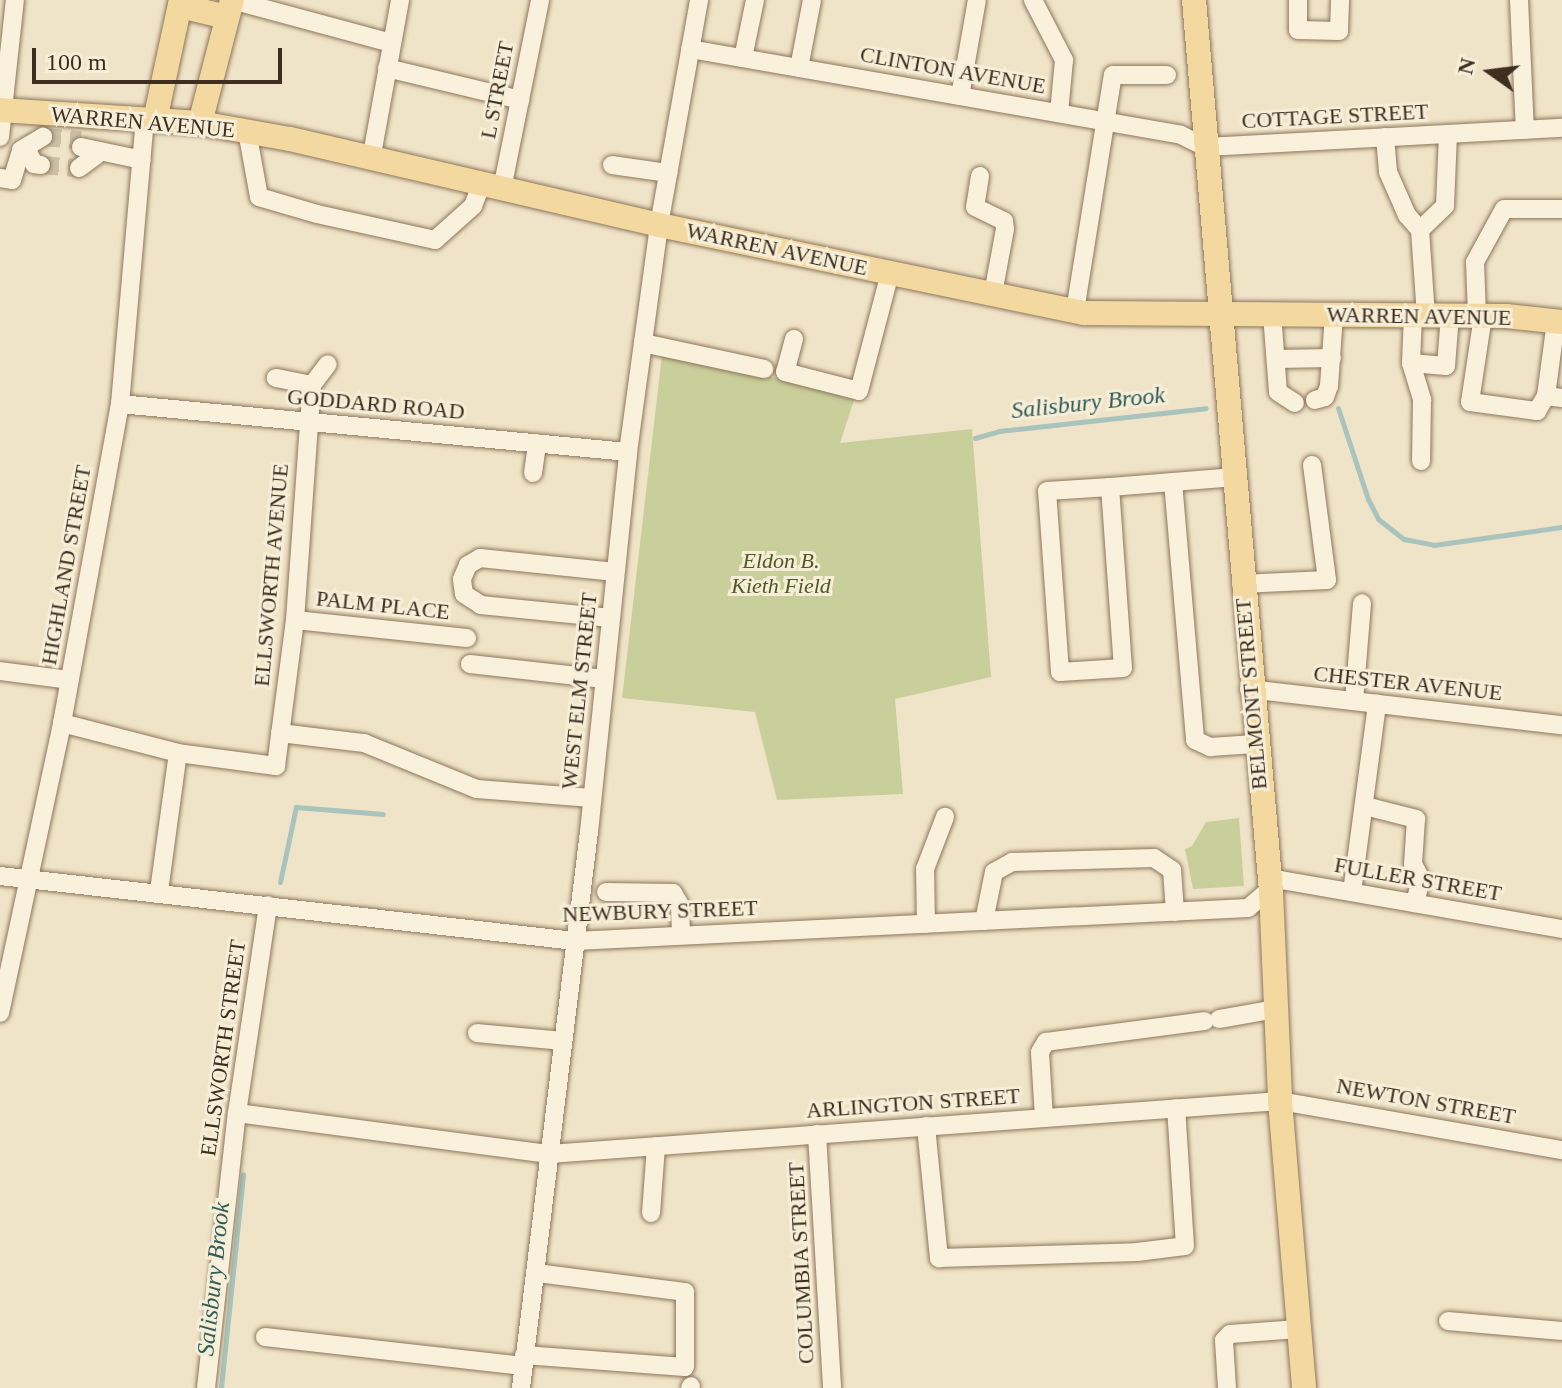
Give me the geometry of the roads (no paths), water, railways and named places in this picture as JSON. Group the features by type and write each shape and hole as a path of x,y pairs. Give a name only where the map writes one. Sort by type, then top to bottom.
{"main road":[{"name":"BELMONT STREET","path":"1194,0 1249,689 1271,891 1280,1101 1304,1388"},
{"path":"150,120 181,3 230,8 200,123"},
{"name":"WARREN AVENUE","path":"3,110 200,123 247,131 659,225 1075,311 1450,315 1559,322"}],"street":[{"path":"0,137 15,0"},
{"path":"371,160 400,0"},
{"name":"L STREET","path":"491,187 520,100 540,0"},
{"name":"WEST ELM STREET","path":"521,1388 592,798 628,452 659,225 699,0"},
{"path":"743,58 755,0"},
{"path":"799,68 812,0"},
{"path":"960,96 977,0"},
{"path":"1033,0 1064,60 1059,113"},
{"path":"1298,0 1298,30 1339,31 1340,0"},
{"path":"1519,0 1525,130"},
{"path":"230,8 391,43"},
{"name":"CLINTON AVENUE","path":"690,49 1109,121 1181,135 1206,147"},
{"path":"387,68 520,100"},
{"path":"1075,311 1109,121 1113,75 1167,75"},
{"path":"85,115 84,151 142,160"},
{"name":"HIGHLAND STREET","path":"0,1013 62,723 120,404 142,160 150,120"},
{"name":"COTTAGE STREET","path":"1206,147 1562,128"},
{"path":"247,131 259,197 317,214 435,240 491,187"},
{"path":"1420,230 1445,206 1448,134"},
{"path":"1385,137 1388,172 1407,215 1420,230 1419,315 1411,363 1422,400 1421,461"},
{"path":"0,178 12,180 21,150 39,150"},
{"path":"612,165 668,173"},
{"path":"980,176 975,207 1004,221 1005,229 993,294"},
{"path":"1559,322 1554,397 1537,411 1470,402 1480,316 1475,262 1504,209 1562,209"},
{"path":"794,339 785,372 859,391 890,273"},
{"path":"1272,314 1278,392 1295,403"},
{"path":"1315,400 1325,397 1332,358 1334,315"},
{"path":"1411,363 1446,366 1450,315"},
{"path":"643,343 764,369"},
{"path":"1276,359 1332,358"},
{"path":"276,378 312,385 328,364"},
{"name":"ELLSWORTH AVENUE","path":"178,753 276,766 295,620 312,385"},
{"name":"GODDARD ROAD","path":"120,404 628,452"},
{"path":"533,473 537,443"},
{"path":"1241,584 1327,580 1312,465"},
{"path":"1110,487 1123,668 1060,672 1047,491 1233,477"},
{"path":"1173,482 1195,740 1210,747 1255,744"},
{"path":"611,618 481,605 464,594 462,579 468,565 480,558 615,572"},
{"path":"1354,701 1362,603"},
{"name":"PALM PLACE","path":"295,620 467,638"},
{"path":"470,664 604,679"},
{"path":"0,671 69,680"},
{"name":"CHESTER AVENUE","path":"1249,689 1562,725"},
{"path":"1352,892 1377,704"},
{"path":"62,723 178,753 159,891"},
{"path":"280,733 364,743 477,789 592,798"},
{"path":"1365,806 1416,819 1413,864 1421,879 1415,903"},
{"path":"926,924 925,869 945,817"},
{"path":"984,921 994,872 1012,862 1154,858 1172,870 1175,912"},
{"name":"NEWBURY STREET","path":"0,876 159,891 575,941 1248,908 1271,891"},
{"name":"FULLER STREET","path":"1271,891 1281,880 1562,929"},
{"path":"606,892 673,893 680,905 681,935"},
{"name":"ELLSWORTH STREET","path":"206,1388 237,1113 268,905"},
{"path":"1044,1118 1040,1052 1046,1042 1276,1009"},
{"path":"477,1033 563,1041"},
{"name":"ARLINGTON STREET","path":"237,1113 549,1154 1280,1101"},
{"name":"NEWTON STREET","path":"1280,1101 1562,1150"},
{"path":"926,1126 939,1258 1137,1252 1185,1246 1176,1108"},
{"name":"COLUMBIA STREET","path":"817,1134 832,1388"},
{"path":"651,1213 656,1146"},
{"path":"265,1337 524,1360 685,1367 685,1292 537,1273"},
{"path":"1448,1321 1562,1331"},
{"path":"1227,1388 1224,1340 1230,1334 1299,1329"}],"waterway":[{"name":"Salisbury Brook","path":"975,438 999,431 1206,408"},
{"name":"Salisbury Brook","path":"1338,408 1368,499 1378,519 1404,539 1434,545 1562,527"},
{"name":"Salisbury Brook","path":"280,882 296,807 383,814"},
{"name":"Salisbury Brook","path":"221,1388 243,1174"}],"tunnel":[{"path":"43,137 81,140"},
{"path":"41,165 79,168"}],"park label":[{"name":"Eldon B. Kieth Field","path":"781,572"}]}
